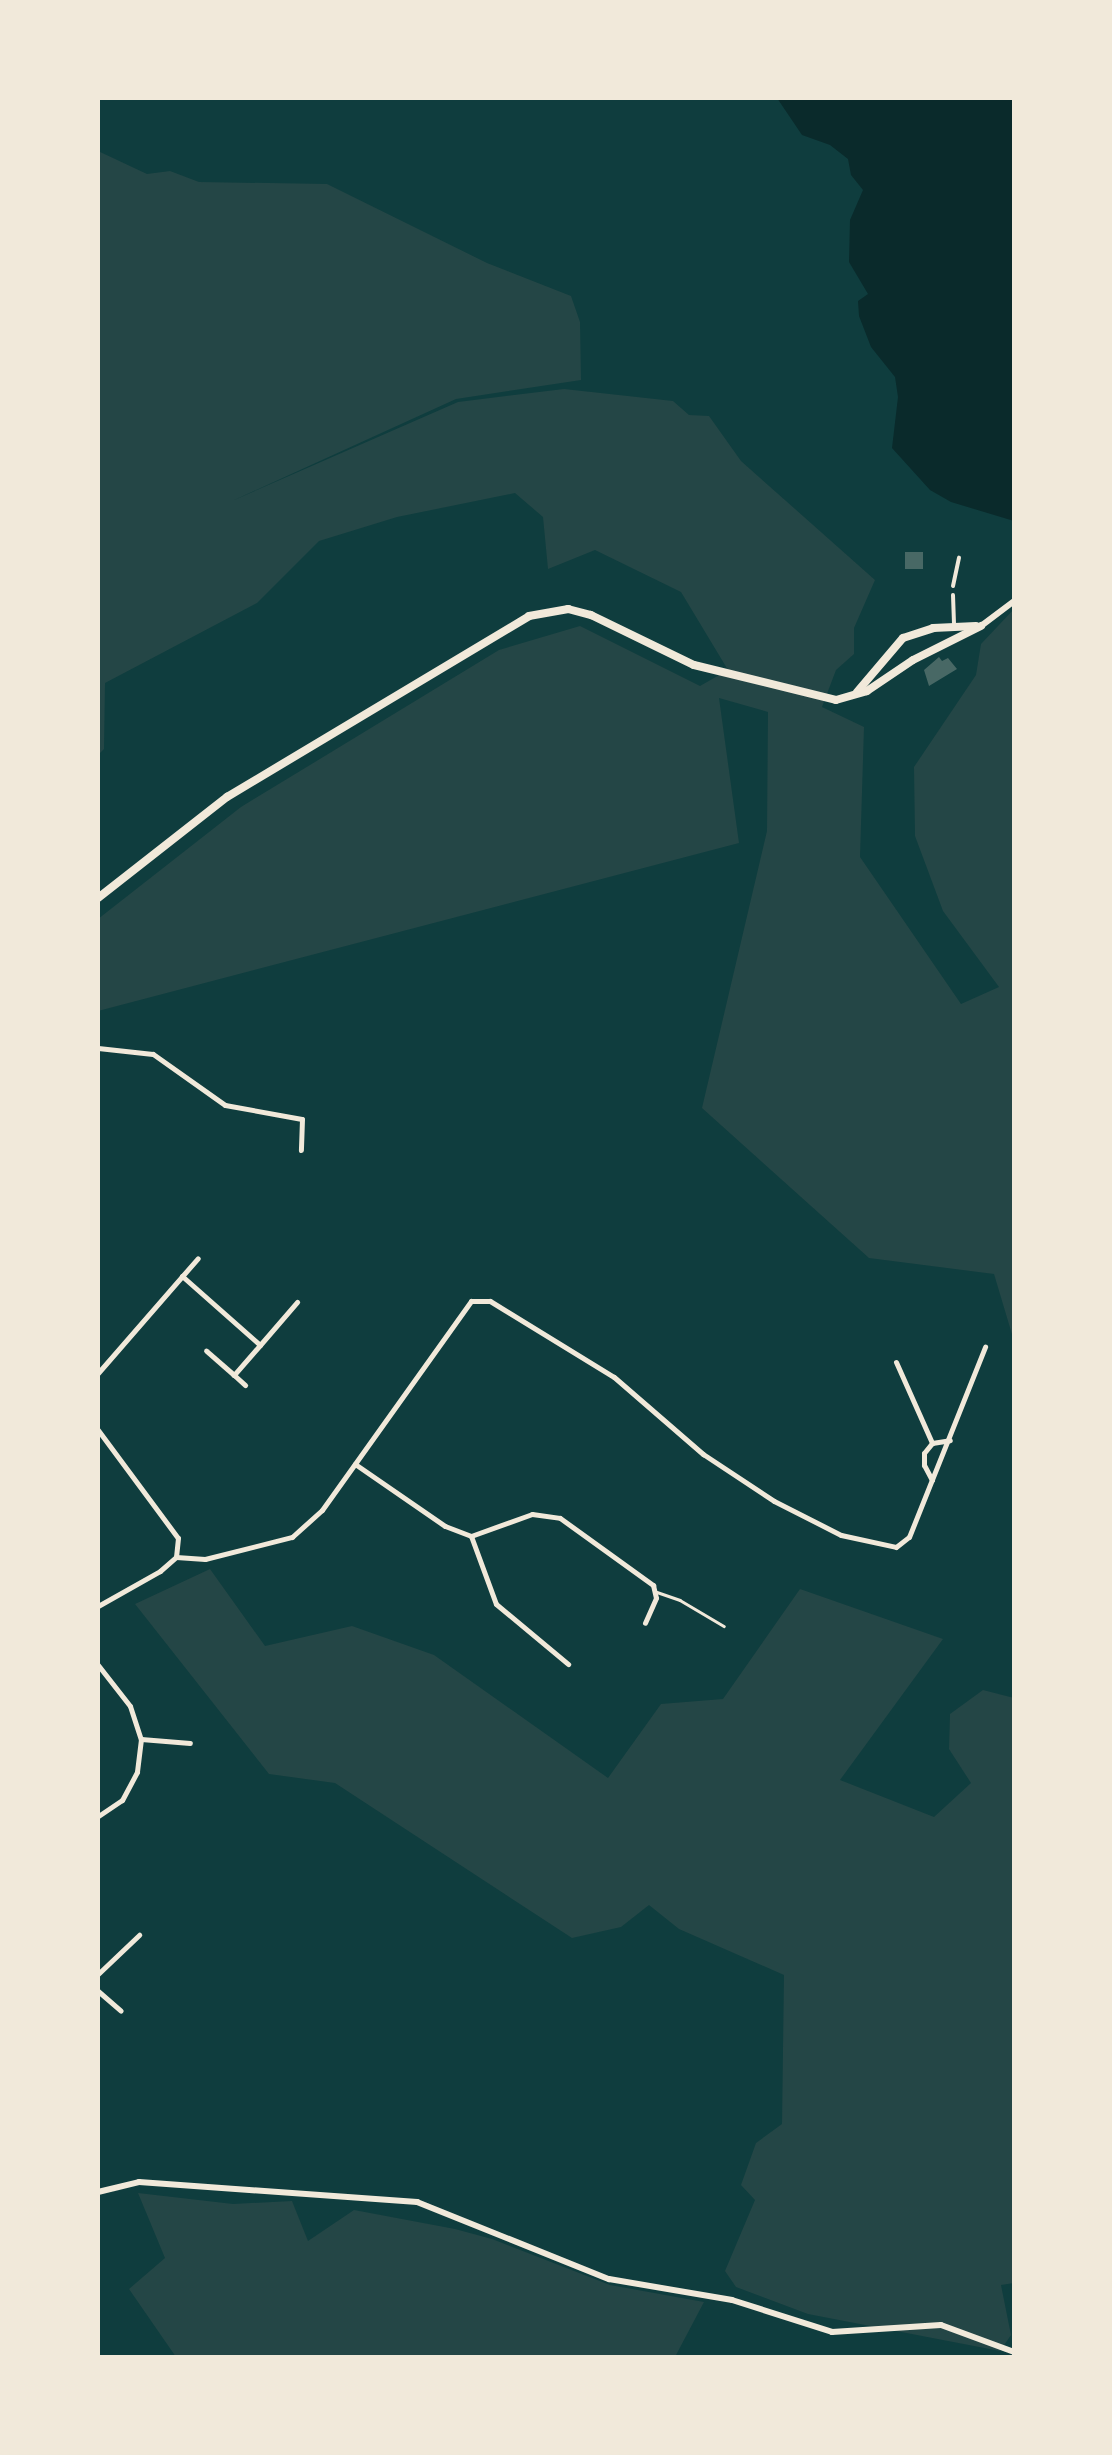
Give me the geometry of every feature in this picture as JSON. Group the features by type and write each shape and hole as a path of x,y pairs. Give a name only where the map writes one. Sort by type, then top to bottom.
{"main road":[{"path":"98,898 227,797 529,616 568,608 592,615 694,665 818,699 849,699 934,648 981,626"},
{"path":"849,699 903,638 919,630 981,626"}],"street":[{"path":"954,586 960,558"},
{"path":"953,595 954,627"},
{"path":"981,626 1014,601"},
{"path":"98,1048 154,1054 225,1105 302,1119 301,1150"},
{"path":"98,1374 198,1258"},
{"path":"182,1276 260,1345"},
{"path":"176,1556 205,1559 292,1537 322,1510 471,1300 490,1301 614,1378 717,1463 774,1501 840,1536 896,1547 909,1538 985,1347"},
{"path":"234,1375 297,1302"},
{"path":"206,1351 245,1385"},
{"path":"896,1362 932,1443 924,1465 932,1480"},
{"path":"98,1430 178,1538 176,1556 160,1571 98,1606"},
{"path":"932,1443 950,1440"},
{"path":"355,1464 445,1526 472,1536 532,1514 552,1514 648,1581 656,1592 646,1623"},
{"path":"472,1536 496,1604 568,1664"},
{"path":"98,1665 130,1706 142,1739 137,1772 122,1800 98,1816"},
{"path":"142,1739 190,1743"},
{"path":"98,1974 139,1935"},
{"path":"98,1991 121,2011"},
{"path":"98,2192 139,2182 417,2202 610,2279 732,2300 832,2332 941,2325 1010,2351"}],"lane":[{"path":"656,1592 680,1600 724,1626"}],"shaded area":[{"path":"777,98 1014,98 1014,521 951,502 930,490 892,448 898,397 895,377 871,347 859,316 858,301 868,294 849,262 850,220 863,190 851,175 848,159 830,145 802,135"},
{"path":"98,151 147,174 170,171 199,182 327,184 487,263 571,296 580,322 581,380 456,399 232,501 458,402 564,389 673,401 689,415 709,416 741,461 875,580 854,628 854,654 836,670 822,707 864,727 860,857 961,1004 999,987 943,911 915,836 914,767 976,675 981,644 1014,609 1014,1341 994,1274 869,1258 702,1108 767,831 768,712 719,698 739,843 98,1011 98,919 241,807 499,650 580,626 700,686 728,670 681,592 595,550 548,569 543,517 515,493 397,517 319,541 257,603 105,683 104,749 98,755"},
{"path":"210,1569 265,1646 352,1626 434,1655 608,1778 661,1704 723,1699 800,1589 943,1639 840,1780 934,1817 971,1783 949,1749 950,1714 983,1690 1014,1698 1014,2283 1001,2285 1011,2335 1000,2351 808,2314 736,2287 725,2271 755,2200 741,2185 756,2143 782,2124 784,1975 679,1929 649,1905 621,1927 572,1938 335,1783 269,1774 135,1604"},
{"path":"138,2193 233,2204 292,2201 308,2241 354,2210 455,2229 492,2239 610,2285 704,2302 675,2357 176,2357 129,2289 165,2258"}],"building":[{"path":"905,552 923,552 923,569 905,569"},
{"path":"939,657 942,661 948,658 957,669 929,686 924,670"}]}
